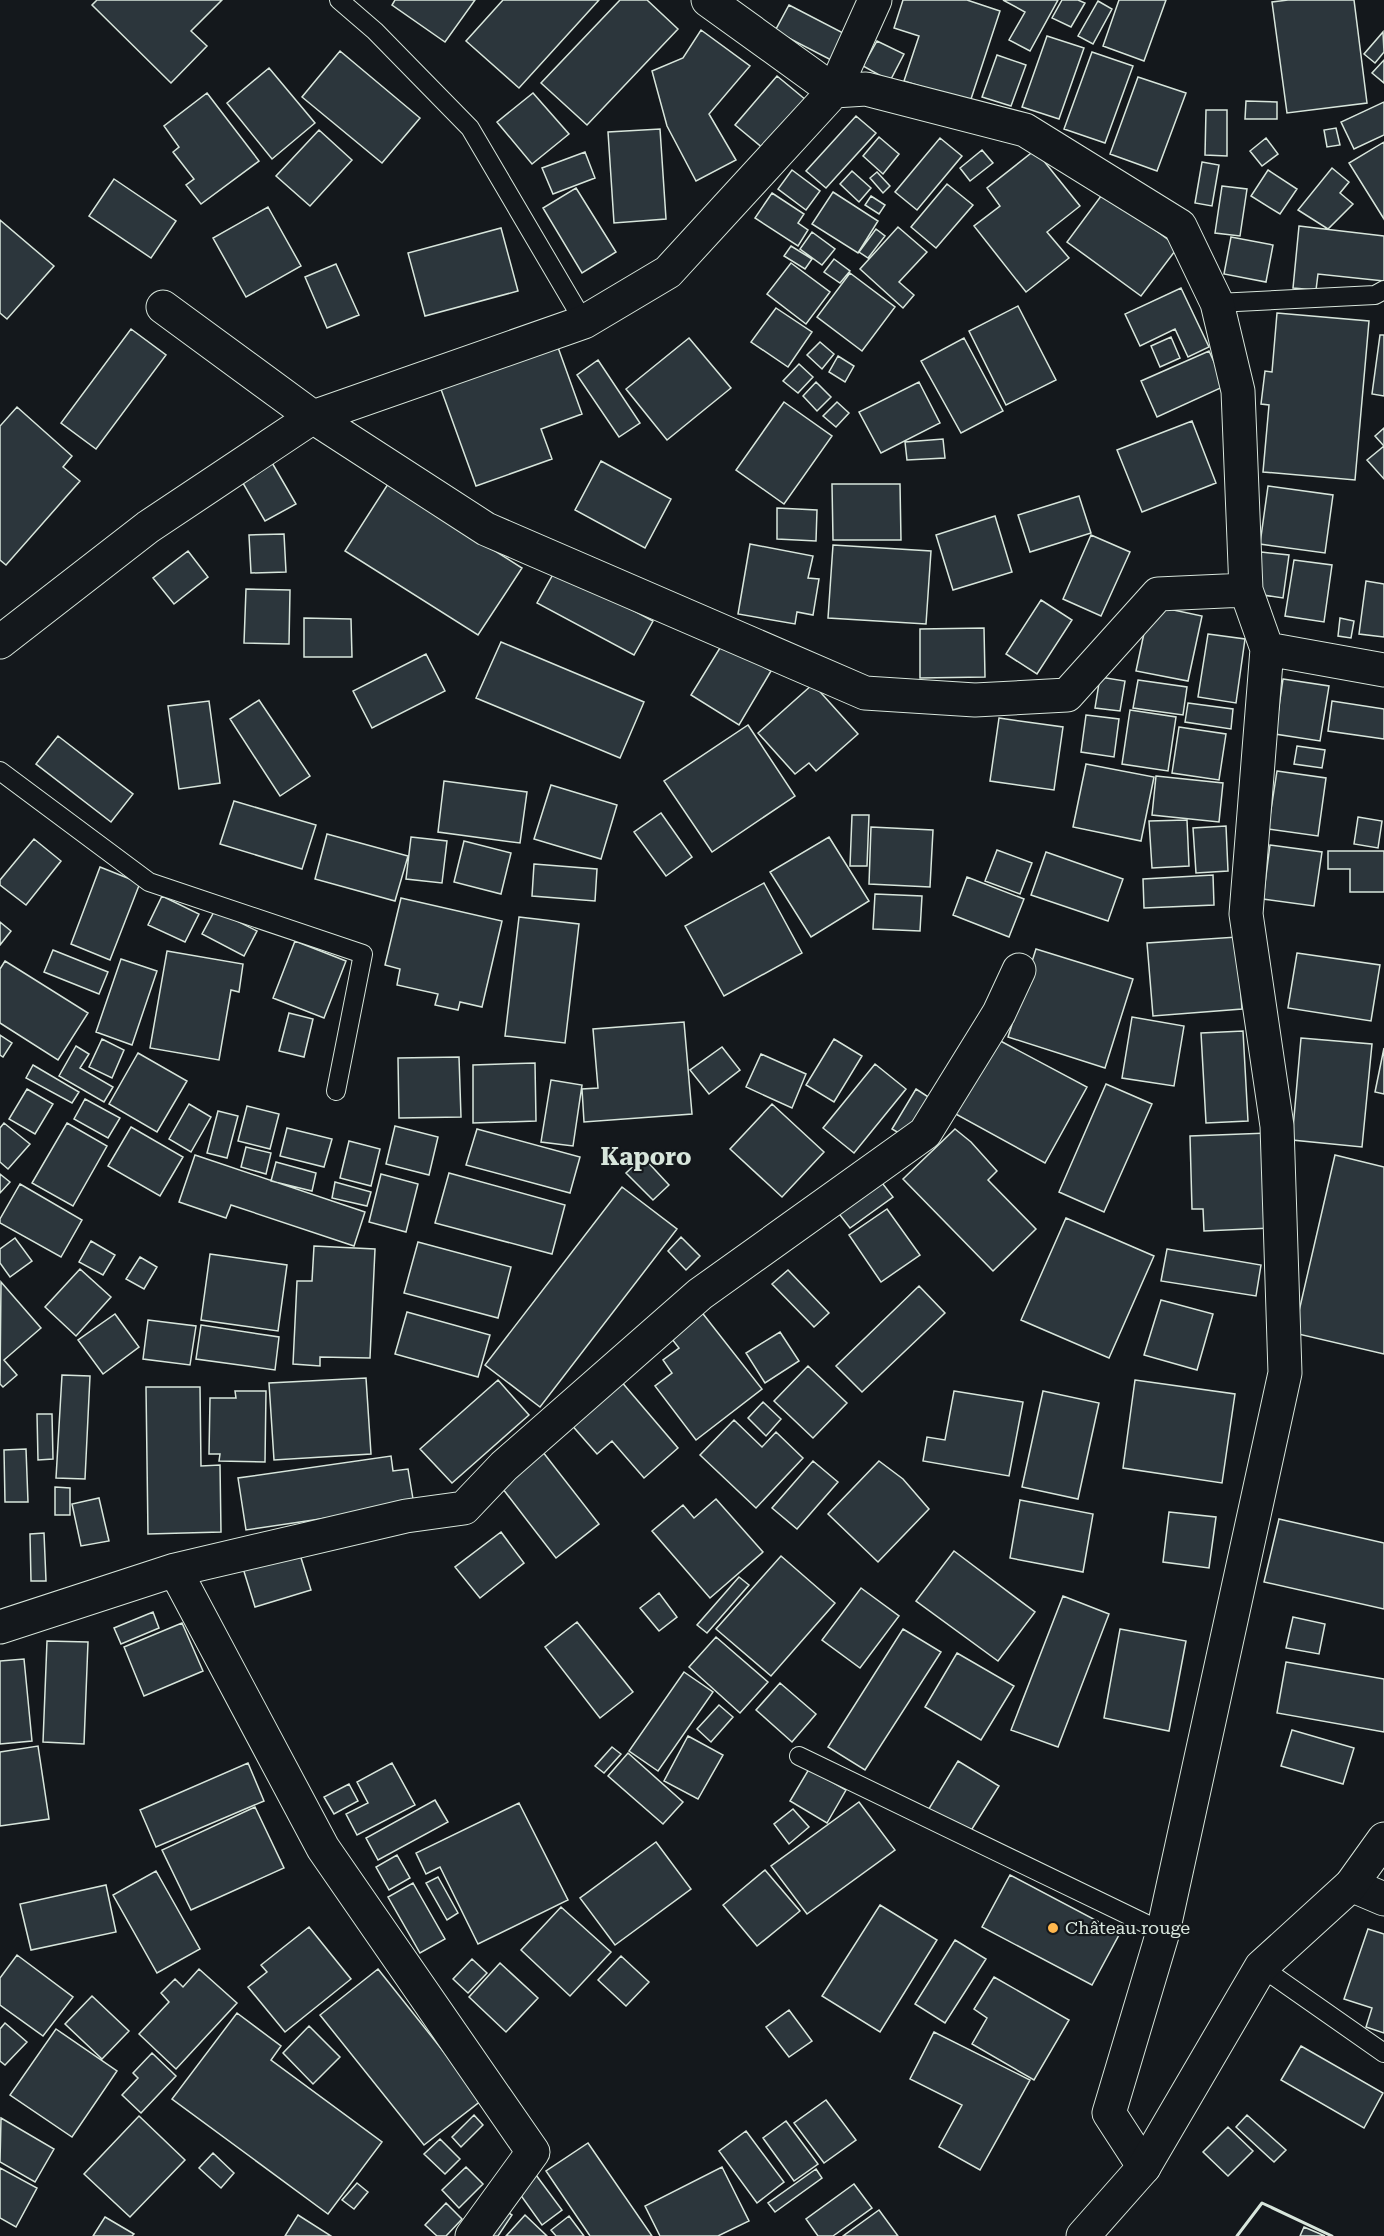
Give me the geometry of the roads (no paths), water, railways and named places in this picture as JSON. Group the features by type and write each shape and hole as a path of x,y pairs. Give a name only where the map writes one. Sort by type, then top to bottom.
{"street":[{"path":"708,0 834,91 866,89 1025,130 1180,226 1217,303 1238,391 1246,590 1267,649 1246,914 1277,1126 1285,1373 1163,1932 1109,2113 1144,2167"},
{"path":"0,642 148,527 313,417 584,322 668,272 834,91 875,0"},
{"path":"164,307 313,417 486,529 865,693 975,700 1067,695 1158,594 1246,590"},
{"path":"1267,649 1384,670"},
{"path":"0,1627 175,1570 406,1516 464,1508 504,1466 700,1294 925,1133 999,1012 1019,970"},
{"path":"175,1570 323,1848 533,2152 472,2236"},
{"path":"1083,2236 1144,2167 1261,1967 1351,1885 1384,1839"},
{"path":"1351,1885 1384,1899"}],"lane":[{"path":"339,0 375,31 470,128 584,322"},
{"path":"1217,303 1375,295 1384,290"},
{"path":"0,771 149,882 363,954 336,1090"},
{"path":"799,1756 1163,1932"},
{"path":"1261,1967 1384,2053"}],"place":[{"name":"Château rouge","path":"1053,1928"}],"district":[{"name":"Kaporo","path":"646,1157"}]}
